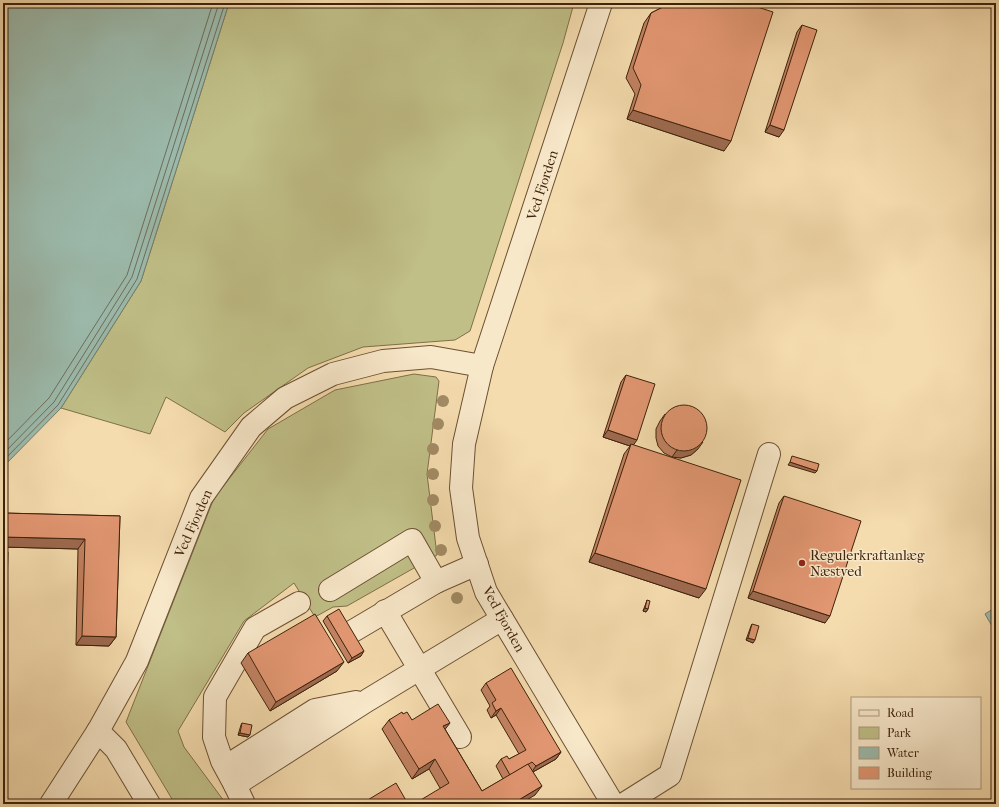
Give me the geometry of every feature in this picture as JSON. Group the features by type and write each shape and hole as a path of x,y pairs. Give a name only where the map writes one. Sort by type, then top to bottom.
{"street":[{"name":"Ved Fjorden","path":"601,3 482,366 464,444 461,488 468,538 486,592 614,804"},
{"name":"Ved Fjorden","path":"51,804 98,731 137,661 201,498 251,427 284,398 333,374 383,361 431,357 482,366"},
{"path":"624,804 670,775 769,454"},
{"path":"330,590 412,540 436,582"},
{"path":"353,630 436,582 477,564"},
{"path":"299,603 255,628 215,697 214,737 222,761 239,795 368,700 502,619"},
{"path":"385,611 460,737"},
{"path":"98,731 116,748 148,804"}],"green space":[{"path":"229,3 574,3 563,43 470,331 455,340 363,347 308,368 244,413 225,432 166,397 150,434 61,408 141,281"},
{"path":"414,374 436,377 439,381 427,474 437,555 347,606 333,607 315,617 294,583 244,621 178,731 184,747 224,801 223,804 175,804 126,722 214,498 268,429 335,390"}],"water":[{"path":"3,3 229,3 141,281 61,408 3,467"},
{"path":"996,607 996,633 985,614"}],"building":[{"path":"668,3 745,3 773,12 731,141 633,110 641,85 633,68 651,13 667,5"},
{"path":"802,25 817,30 784,130 770,125"},
{"path":"626,375 655,384 637,440 608,430"},
{"path":"679,405 689,405 697,409 703,415 707,423 707,433 703,441 697,447 689,451 679,451 671,447 665,441 661,433 661,423 665,415 671,409"},
{"path":"631,444 741,480 706,589 595,553"},
{"path":"792,456 819,464 817,471 790,462"},
{"name":"Regulerkraftanlæg Næstved","path":"784,496 861,521 830,616 753,591"},
{"path":"3,513 120,516 116,637 82,636 85,539 3,537"},
{"path":"3,552 8,552 6,621 3,621"},
{"path":"647,600 650,601 648,609 645,608"},
{"path":"339,609 364,651 352,658 327,616"},
{"path":"315,614 344,662 276,702 248,653"},
{"path":"752,624 759,626 755,640 748,638"},
{"path":"511,668 561,752 536,766 532,762 510,775 501,759 507,756 509,759 526,750 501,708 496,711 492,703 496,700 486,683"},
{"path":"438,704 450,723 443,726 482,791 528,764 542,786 512,804 414,804 449,783 435,759 419,769 389,720 402,712 403,714 407,712 412,720"},
{"path":"242,723 252,725 250,735 240,733"},
{"path":"396,783 408,804 361,804"}],"place":[{"name":"Regulerkraftanlæg Næstved","path":"802,563"}]}
